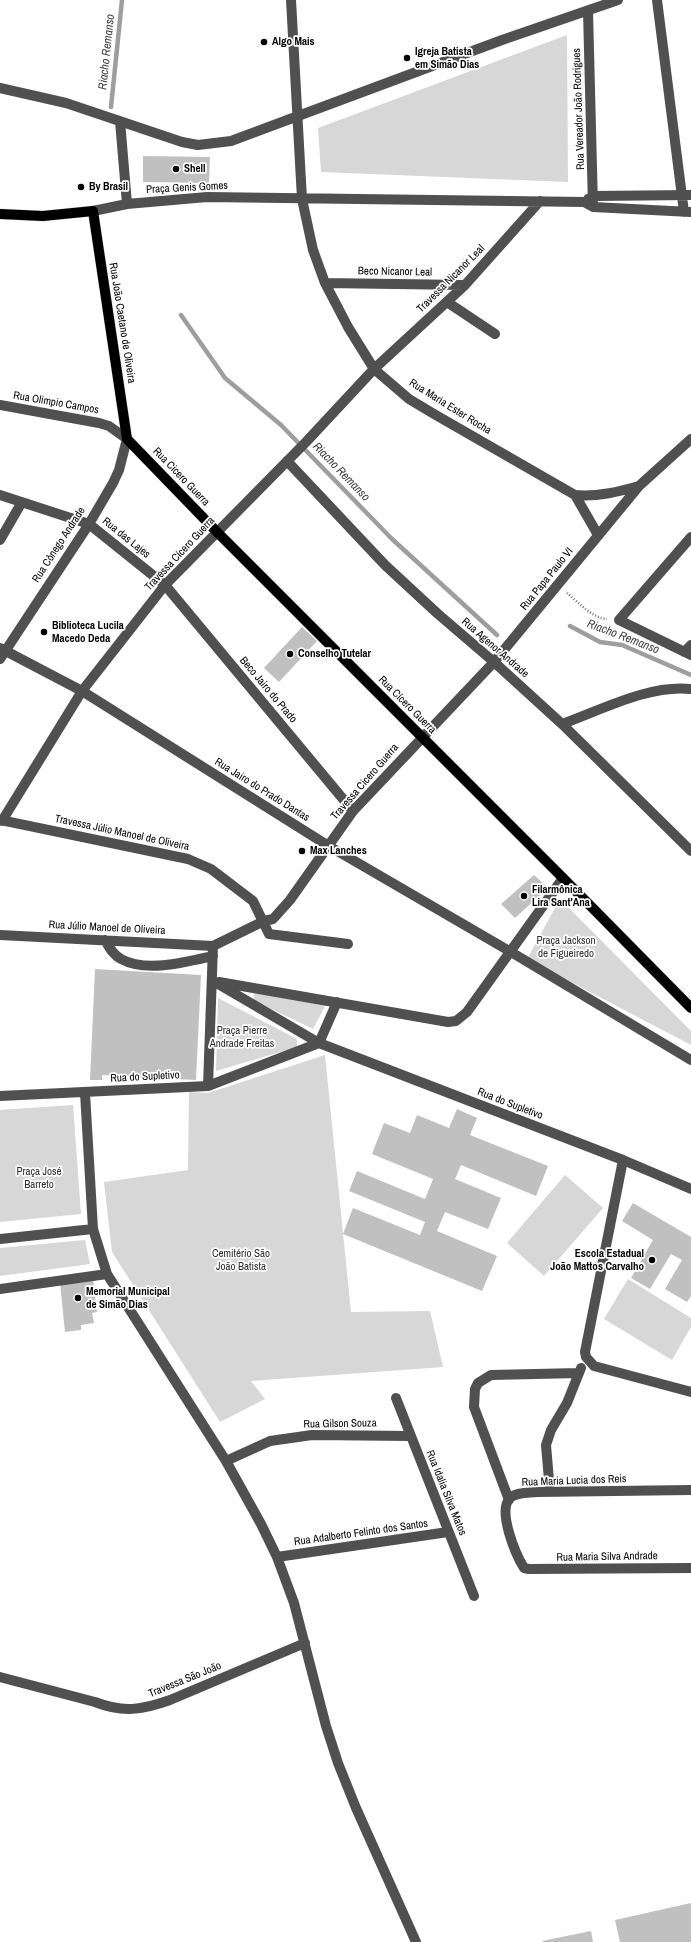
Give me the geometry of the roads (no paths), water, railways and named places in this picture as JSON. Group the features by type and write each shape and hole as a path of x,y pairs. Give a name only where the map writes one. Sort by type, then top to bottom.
{"main road":[{"path":"0,214 43,216 93,211"},
{"name":"Rua João Caetano de Oliveira","path":"93,211 127,439"},
{"name":"Rua Cicero Guerra","path":"127,439 217,532"},
{"name":"Rua Cícero Guerra","path":"217,532 563,878"},
{"path":"563,878 691,1008"}],"street":[{"name":"Rua Maria Ester Rocha","path":"291,0 302,199 313,250 325,283 348,327 374,369 416,403 574,495 598,535"},
{"path":"0,88 66,103 182,142 198,145 230,141 502,40 618,0"},
{"path":"657,0 666,75 687,195 688,212 593,207 584,202 594,196 687,195"},
{"name":"Rua Vereador João Rodrigues","path":"588,11 594,196 593,207"},
{"path":"120,121 127,204"},
{"name":"Praça Genis Gomes","path":"93,211 127,204 207,197 584,202"},
{"name":"Travessa Nicanor Leal","path":"306,442 374,369 466,285 540,201"},
{"name":"Beco Nicanor Leal","path":"325,283 466,285"},
{"path":"447,302 495,334"},
{"name":"Rua Olimpio Campos","path":"0,405 99,423 109,426 127,439"},
{"name":"Rua Papa Paulo VI","path":"422,737 494,662 639,486 691,438"},
{"name":"Rua Cônego Andrade","path":"0,659 3,649 89,524 119,470 127,439"},
{"name":"Travessa Cícero Guerra","path":"1,820 82,691 165,585 306,442"},
{"name":"Rua Agenor Andrade","path":"287,461 385,565 562,724 691,851"},
{"path":"574,495 594,495 622,491 639,486"},
{"name":"Rua das Lajes","path":"0,495 89,524 165,585"},
{"path":"0,540 22,502"},
{"path":"689,651 620,620 691,537"},
{"name":"Beco Jairo do Prado","path":"165,585 353,811"},
{"name":"Rua Jairo do Prado Dantas","path":"3,649 82,691 328,846 511,952"},
{"path":"562,724 662,689 691,689"},
{"name":"Travessa Cicero Guerra","path":"328,846 353,811 422,737"},
{"name":"Travessa Júlio Manoel de Oliveira","path":"1,820 188,859 210,869 253,901 269,934 348,944"},
{"path":"105,940 113,952 121,960 141,965 174,965 213,951 264,921 273,919 290,900 328,846"},
{"path":"213,981 448,1022 456,1021 466,1012 511,952 563,878"},
{"name":"Rua Júlio Manoel de Oliveira","path":"0,935 105,940 213,951"},
{"path":"213,951 208,1086 319,1043 337,1002"},
{"path":"511,952 691,1060"},
{"path":"213,981 319,1043"},
{"name":"Rua do Supletivo","path":"319,1043 623,1160 691,1189"},
{"name":"Rua do Supletivo","path":"85,1093 208,1086"},
{"path":"0,1096 85,1093 93,1229 107,1274 226,1461 261,1524 277,1557 305,1643 326,1726 338,1763 356,1808 416,1942"},
{"path":"550,1492 546,1445 551,1430 567,1403 586,1357 585,1352 623,1160"},
{"path":"0,1239 93,1229"},
{"path":"0,1288 107,1274"},
{"path":"586,1357 594,1366 691,1392"},
{"path":"509,1500 474,1407 475,1389 478,1383 491,1376 579,1373"},
{"name":"Rua Idalia Silva Matos","path":"396,1398 474,1596"},
{"name":"Rua Gilson Souza","path":"226,1461 270,1441 312,1435 410,1436"},
{"name":"Rua Maria Lucia dos Reis","path":"509,1500 516,1494 550,1492 691,1490"},
{"name":"Rua Maria Silva Andrade","path":"509,1500 506,1505 508,1529 516,1554 524,1568 534,1570 691,1568"},
{"name":"Rua Adalberto Felinto dos Santos","path":"277,1557 448,1532"},
{"name":"Travessa São João","path":"0,1677 95,1702 110,1708 136,1710 152,1707 170,1700 305,1643"}],"waterway":[{"name":"Riacho Remanso","path":"111,107 122,0"},
{"name":"Riacho Remanso","path":"181,315 225,378 281,425 392,539 497,635"},
{"name":"Riacho Remanso","path":"570,626 600,642 622,645 691,675"}],"place":[{"name":"Algo Mais","path":"264,42"},
{"name":"Igreja Batista em Simão Dias","path":"407,58"},
{"name":"Shell","path":"176,169"},
{"name":"By Brasil","path":"81,187"},
{"name":"Biblioteca Lucila Macedo Deda","path":"44,632"},
{"name":"Conselho Tutelar","path":"290,654"},
{"name":"Max Lanches","path":"302,851"},
{"name":"Filarmônica Lira Sant'Ana","path":"524,896"},
{"name":"Escola Estadual João Mattos Carvalho","path":"652,1260"},
{"name":"Memorial Municipal de Simão Dias","path":"78,1298"}],"park label":[{"name":"Praça Jackson de Figueiredo","path":"566,947"},
{"name":"Praça Pierre Andrade Freitas","path":"242,1037"},
{"name":"Praça José Barreto","path":"39,1178"},
{"name":"Cemitério São João Batista","path":"241,1260"}]}
